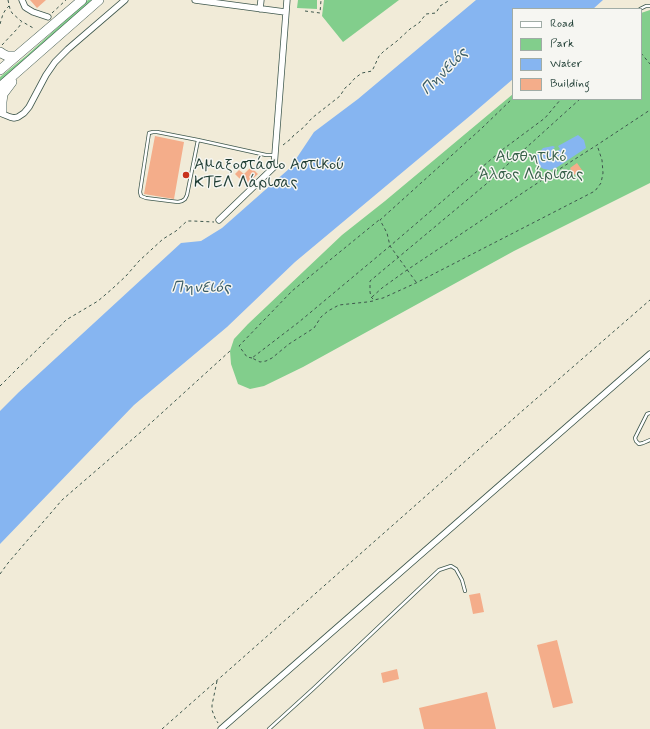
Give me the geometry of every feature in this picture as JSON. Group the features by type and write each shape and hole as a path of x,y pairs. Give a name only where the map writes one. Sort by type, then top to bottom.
{"main road":[{"path":"0,70 82,0"},
{"path":"0,87 99,0"},
{"path":"0,52 7,56 16,56"},
{"path":"1,111 3,94 22,68"}],"street":[{"path":"22,0 24,7 48,17"},
{"path":"1,111 14,118 26,111 50,68 60,56 125,0"},
{"path":"195,0 285,12"},
{"path":"260,9 261,0"},
{"path":"219,220 273,168 275,163 287,0"},
{"path":"223,728 650,354"}],"lane":[{"path":"198,140 185,199 178,202 141,196 140,192 149,133 157,132 198,140 266,155 276,154"},
{"path":"650,413 647,414 635,438 639,444 650,440"},
{"path":"269,729 319,684 439,570 451,566 456,569 462,580 465,591"}],"path":[{"path":"8,0 12,13 21,21 39,32"},
{"path":"48,17 66,0"},
{"path":"305,12 320,13 322,0"},
{"path":"283,145 312,118 340,96 354,78 362,73 372,71 379,56 419,23 426,14 436,13 440,6 450,0"},
{"path":"0,24 3,14 9,6"},
{"path":"0,47 18,28 21,21"},
{"path":"642,54 650,64"},
{"path":"512,99 380,220 292,291 240,346 248,357 260,362 266,361 314,328 321,317 339,305 367,302 383,298 416,283 595,191 601,183 603,173 602,160 597,145"},
{"path":"252,358 299,322 502,150 545,118 560,100"},
{"path":"374,300 370,292 370,281 485,185 579,100"},
{"path":"372,297 407,270 650,110"},
{"path":"0,386 66,320 98,301 126,276 139,261 187,221 213,222 219,220"},
{"path":"380,220 387,233 390,246 416,283"},
{"path":"162,729 650,300"},
{"path":"0,574 62,500 142,431 230,351"},
{"path":"218,680 212,710 217,722 223,728"}],"green space":[{"path":"88,0 93,0 0,82 0,77 26,56"},
{"path":"298,0 317,0 317,9 297,8"},
{"path":"324,0 399,0 343,42 322,16"},
{"name":"Αισθητικό Άλσος Λάρισας","path":"650,10 650,183 514,251 303,367 264,386 250,389 238,384 231,364 230,351 234,339 248,324 342,235 512,95 512,100 642,100 642,13"}],"water":[{"name":"Πηνειός","path":"476,0 603,0 594,8 512,8 512,80 295,262 227,327 134,405 0,544 0,411 181,243 201,241 222,228 290,168 314,132 358,99"},
{"path":"578,135 584,140 586,148 556,168 550,170 538,166 536,156 543,148 555,147 551,151 553,154 560,149 558,146"}],"building":[{"path":"30,0 46,0 37,8"},
{"path":"155,136 184,142 174,199 144,194"},
{"path":"577,163 582,170 574,175 570,168"},
{"path":"251,167 258,174 246,185 235,174 239,170 244,174"},
{"path":"480,593 484,612 473,614 469,595"},
{"path":"557,640 573,703 553,708 537,645"},
{"path":"397,669 399,679 383,683 381,673"},
{"path":"487,692 496,729 424,729 419,708"}],"place":[{"name":"Αμαξοστάσιο Αστικού ΚΤΕΛ Λάρισας","path":"186,175"}]}
